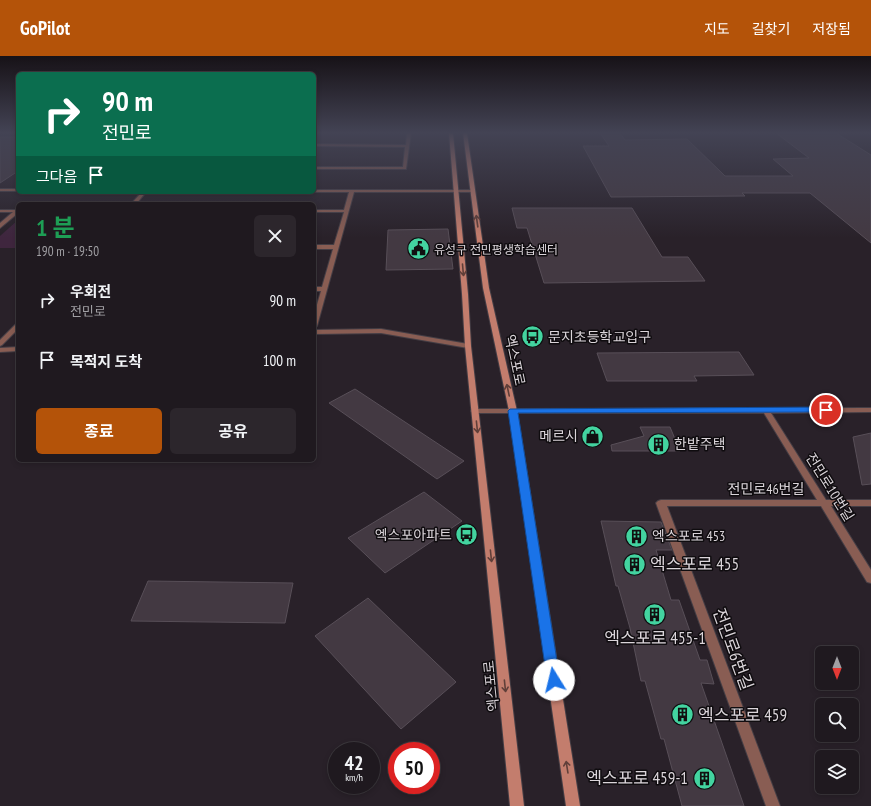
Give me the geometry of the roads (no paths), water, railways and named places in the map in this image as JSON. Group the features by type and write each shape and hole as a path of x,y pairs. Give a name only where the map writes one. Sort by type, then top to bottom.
{"main road":[{"name":"엑스포로","path":"453,168 465,294 468,346 517,806"},
{"name":"엑스포로","path":"470,168 486,288 513,411 573,806"}],"street":[{"path":"316,168 405,168"},
{"path":"0,190 16,190"},
{"path":"316,191 473,191"},
{"path":"316,319 352,191"},
{"path":"134,202 142,194"},
{"path":"0,211 16,211"},
{"path":"316,211 347,211"},
{"path":"0,226 16,213"},
{"path":"316,247 336,247"},
{"path":"316,289 325,289"},
{"path":"0,344 16,327"},
{"path":"316,332 381,331 468,346"},
{"path":"0,350 16,349"},
{"name":"전민로10번길","path":"766,410 871,579"},
{"path":"475,411 871,410"},
{"name":"전민로46번길","path":"661,503 871,503"},
{"name":"전민로6번길","path":"661,503 773,806"}],"place":[{"name":"유성구 전민평생학습센터","path":"419,249"},
{"name":"문지초등학교입구","path":"533,337"},
{"name":"메르시","path":"593,436"},
{"name":"한밭주택","path":"658,444"},
{"name":"엑스포아파트","path":"467,535"},
{"name":"엑스포로 453","path":"636,536"},
{"name":"엑스포로 455","path":"635,564"},
{"name":"엑스포로 455-1","path":"655,614"},
{"name":"엑스포로 459","path":"683,715"},
{"name":"엑스포로 459-1","path":"704,778"}]}
